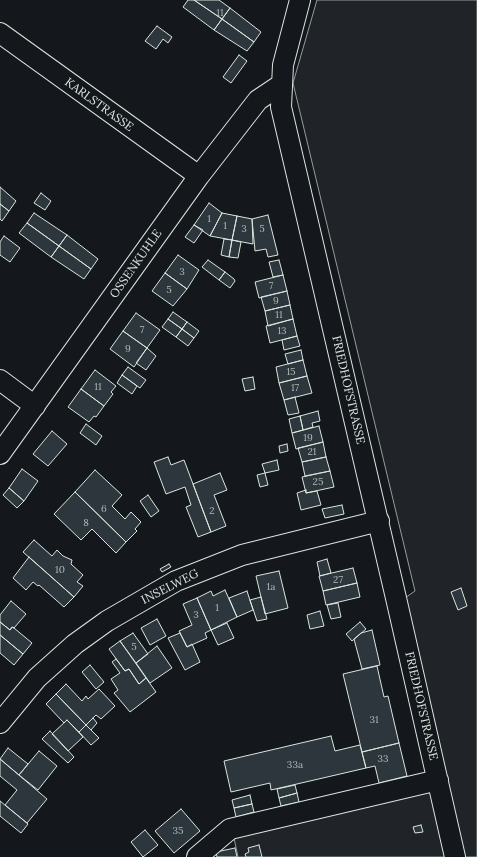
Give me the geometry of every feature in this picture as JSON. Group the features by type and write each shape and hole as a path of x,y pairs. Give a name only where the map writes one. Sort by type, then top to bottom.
{"street":[{"name":"FRIEDHOFSTRASSE","path":"300,0 283,65 281,107 379,521 455,857"},
{"name":"KARLSTRASSE","path":"0,33 199,176"},
{"name":"OSSENKUHLE","path":"0,454 199,176 258,100 282,84"},
{"path":"0,380 35,406"},
{"name":"INSELWEG","path":"0,723 37,678 75,644 107,621 176,581 242,555 379,521"},
{"path":"197,857 230,829 438,780"}],"shaded area":[{"path":"317,0 477,0 477,857 238,857 234,838 449,787 405,598 415,591 293,83"}],"building":[{"path":"188,0 194,0 222,19 214,30 183,7"},
{"path":"194,0 219,0 230,8 222,19"},
{"path":"230,8 261,32 254,42 222,19"},
{"path":"222,19 254,42 247,51 214,30"},
{"path":"157,26 172,37 168,43 163,39 156,49 145,41"},
{"path":"239,55 247,61 231,83 223,77"},
{"path":"0,187 16,201 9,211 0,204"},
{"path":"41,193 51,201 45,210 34,203"},
{"path":"209,203 222,213 210,236 194,225"},
{"path":"0,204 9,211 2,221 0,219"},
{"path":"34,213 67,235 59,246 27,223"},
{"path":"222,213 237,216 232,240 210,236"},
{"path":"268,215 278,255 268,257 266,249 255,251 252,219"},
{"path":"237,216 252,219 253,244 232,240"},
{"path":"27,223 59,246 51,257 19,233"},
{"path":"194,225 203,230 194,243 185,237"},
{"path":"67,235 98,259 91,269 59,246"},
{"path":"4,236 20,248 10,262 0,255 0,242"},
{"path":"224,239 232,240 229,257 221,255"},
{"path":"232,240 241,242 238,258 229,257"},
{"path":"59,246 91,269 84,279 51,257"},
{"path":"178,255 199,270 187,289 165,273"},
{"path":"208,260 225,272 219,280 202,267"},
{"path":"279,260 283,275 273,277 269,262"},
{"path":"225,272 235,281 230,288 219,280"},
{"path":"165,273 187,289 173,306 152,291"},
{"path":"283,275 287,291 259,298 255,282"},
{"path":"287,291 290,305 265,311 261,297"},
{"path":"290,305 293,319 268,326 265,311"},
{"path":"173,312 187,322 182,329 168,319"},
{"path":"136,313 160,330 147,348 123,331"},
{"path":"168,319 182,329 176,337 162,327"},
{"path":"293,319 297,336 270,343 266,326"},
{"path":"187,322 199,331 194,338 182,329"},
{"path":"182,329 194,338 188,346 176,337"},
{"path":"123,331 147,348 134,367 110,349"},
{"path":"297,336 300,346 284,350 282,340"},
{"path":"147,348 156,356 146,370 136,363"},
{"path":"301,350 303,360 288,364 285,354"},
{"path":"303,360 307,376 279,383 276,367"},
{"path":"128,367 146,380 140,388 122,375"},
{"path":"95,370 116,386 111,392 113,394 104,406 81,389"},
{"path":"122,375 137,386 132,394 117,383"},
{"path":"307,376 312,393 284,400 279,383"},
{"path":"253,377 255,389 245,391 242,379"},
{"path":"81,389 104,406 96,417 94,416 89,422 68,407"},
{"path":"295,397 299,413 288,415 284,400"},
{"path":"318,411 320,421 312,423 313,427 303,430 300,416"},
{"path":"300,416 303,430 292,433 289,419"},
{"path":"86,424 102,436 96,445 80,433"},
{"path":"319,426 323,442 296,449 292,433"},
{"path":"52,431 67,444 48,466 33,454"},
{"path":"323,442 326,457 302,462 298,448"},
{"path":"287,444 288,451 280,453 279,446"},
{"path":"168,457 171,465 184,460 211,532 198,537 186,507 191,505 185,487 166,494 154,462"},
{"path":"326,457 330,471 305,476 302,462"},
{"path":"277,460 279,470 265,473 262,464"},
{"path":"22,469 38,481 24,501 9,488"},
{"path":"95,470 122,495 112,506 125,519 131,512 141,522 135,529 137,531 126,542 75,492"},
{"path":"330,471 334,487 306,493 302,477"},
{"path":"220,473 227,490 214,495 226,526 211,532 193,484"},
{"path":"265,473 268,485 260,487 257,475"},
{"path":"9,488 24,501 17,508 3,495"},
{"path":"306,490 306,493 317,491 321,505 301,510 297,493"},
{"path":"75,492 126,542 116,553 92,529 81,540 54,514"},
{"path":"148,495 159,511 151,517 140,501"},
{"path":"342,505 344,514 325,518 322,509"},
{"path":"34,540 52,556 57,550 63,556 72,560 71,564 83,575 77,582 83,586 74,597 23,552"},
{"path":"29,557 74,597 64,607 39,585 38,586 33,582 26,590 13,578"},
{"path":"327,559 331,573 320,576 317,562"},
{"path":"169,564 171,567 162,572 160,569"},
{"path":"353,568 357,583 323,591 319,576"},
{"path":"279,571 288,608 265,614 256,576"},
{"path":"357,583 360,597 326,605 323,591"},
{"path":"461,588 467,606 458,610 451,592"},
{"path":"225,590 237,617 211,630 197,598 211,591 213,596"},
{"path":"247,591 253,610 237,617 229,598"},
{"path":"261,597 267,619 257,621 250,600"},
{"path":"197,598 211,630 205,633 207,638 187,647 179,631 192,625 183,604"},
{"path":"11,601 26,614 14,628 12,627 10,630 0,622 0,615"},
{"path":"338,603 341,617 331,619 327,605"},
{"path":"320,611 324,626 310,629 307,615"},
{"path":"157,619 166,636 150,645 141,628"},
{"path":"0,622 10,630 12,627 14,628 32,643 23,654 0,635"},
{"path":"360,622 366,629 352,641 346,634"},
{"path":"227,623 234,638 218,645 211,630"},
{"path":"372,630 380,665 362,669 354,639 361,633"},
{"path":"133,633 148,654 136,663 120,641"},
{"path":"180,633 187,647 192,644 200,662 185,670 168,638"},
{"path":"0,635 23,654 14,665 0,653"},
{"path":"120,641 146,678 139,684 129,669 125,671 109,649"},
{"path":"157,646 172,668 150,683 136,663"},
{"path":"116,659 125,671 129,669 139,684 146,678 156,692 130,712 114,693 118,690 111,679 120,673 112,662"},
{"path":"90,665 104,682 96,689 82,672"},
{"path":"377,666 384,697 388,696 399,743 362,752 343,674"},
{"path":"66,684 82,701 86,696 88,699 99,689 115,706 101,719 96,715 86,725 56,694"},
{"path":"56,694 86,725 79,732 67,720 64,723 46,704"},
{"path":"93,718 97,723 91,730 86,725"},
{"path":"67,720 83,737 68,751 52,734"},
{"path":"86,725 99,738 91,745 79,732"},
{"path":"50,731 74,757 68,763 42,739"},
{"path":"331,736 335,751 360,745 366,768 271,790 270,783 231,792 224,761"},
{"path":"399,743 407,776 379,783 375,766 366,768 362,752"},
{"path":"8,748 28,764 19,775 0,759"},
{"path":"39,751 57,766 38,790 19,775"},
{"path":"0,759 47,799 27,823 5,805 17,790 0,776"},
{"path":"295,785 297,793 279,798 277,789"},
{"path":"297,793 299,802 281,806 279,798"},
{"path":"250,795 252,804 234,808 232,800"},
{"path":"0,801 28,824 21,833 0,816"},
{"path":"252,804 254,812 236,817 234,808"},
{"path":"181,809 200,831 174,853 155,831"},
{"path":"421,825 423,832 415,833 413,827"},
{"path":"145,830 158,845 143,857 131,842"},
{"path":"259,845 262,857 246,857 245,854 249,852 248,848"},
{"path":"235,848 237,857 217,857 216,852"}]}
